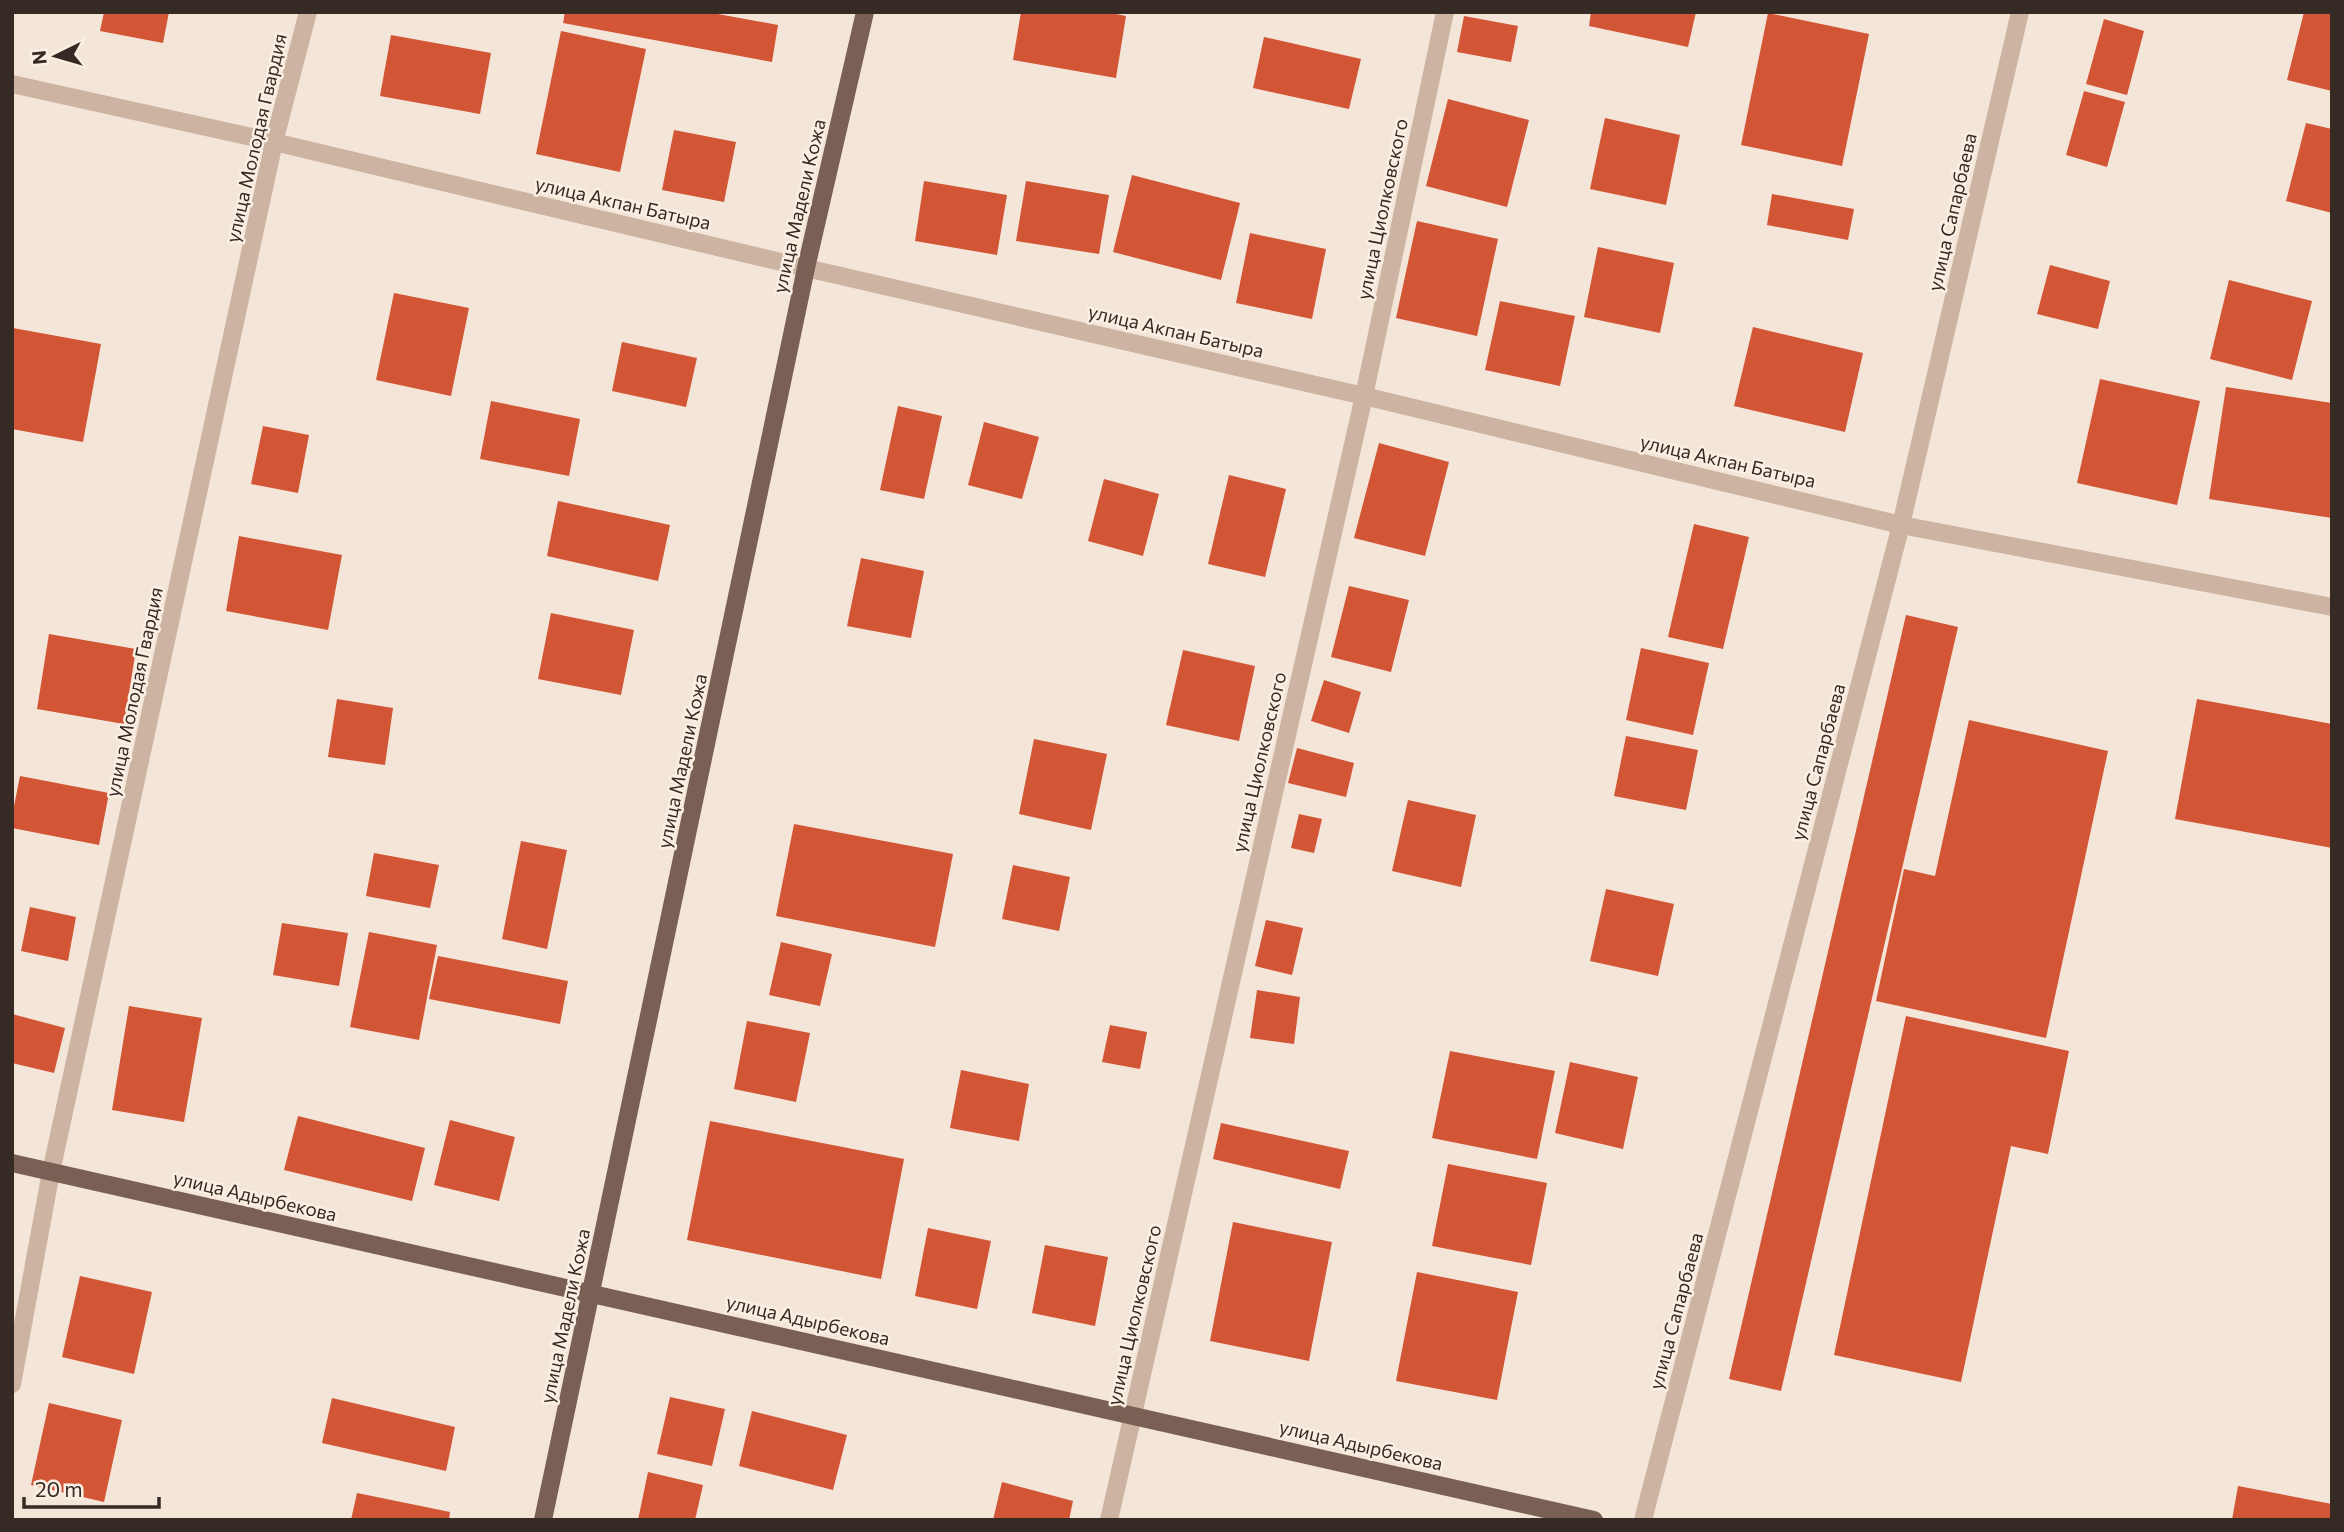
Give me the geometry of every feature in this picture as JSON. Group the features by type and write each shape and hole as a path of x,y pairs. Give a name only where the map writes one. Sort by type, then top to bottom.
{"main road":[{"name":"улица Мадели Кожа","path":"542,1520 806,268 865,12"},
{"name":"улица Адырбекова","path":"12,1163 1594,1520"}],"street":[{"name":"улица Молодая Гвардия","path":"12,1384 51,1172 274,142 308,12"},
{"name":"улица Циолковского","path":"1109,1520 1364,396 1445,12"},
{"name":"улица Сапарбаева","path":"1643,1520 1901,525 2020,12"},
{"name":"улица Акпан Батыра","path":"12,84 274,142 1364,396 1901,525 2332,607"}],"building":[{"path":"104,12 169,12 163,43 100,31"},
{"path":"565,12 707,12 778,25 772,62 563,23"},
{"path":"1021,12 1106,12 1126,16 1116,78 1013,60"},
{"path":"1591,12 1696,12 1688,47 1589,26"},
{"path":"2304,12 2332,12 2332,91 2287,80"},
{"path":"1768,13 1869,34 1842,166 1741,145"},
{"path":"1464,16 1518,26 1511,62 1457,52"},
{"path":"2104,19 2144,31 2127,95 2086,84"},
{"path":"561,31 646,49 620,172 536,154"},
{"path":"391,35 491,53 480,114 380,96"},
{"path":"1264,37 1361,59 1349,109 1253,88"},
{"path":"2084,91 2125,102 2107,167 2066,155"},
{"path":"1448,99 1529,120 1507,207 1426,186"},
{"path":"1605,118 1680,135 1666,205 1590,189"},
{"path":"2306,123 2332,129 2332,213 2286,201"},
{"path":"674,130 736,142 724,202 662,190"},
{"path":"1132,175 1240,203 1221,280 1113,252"},
{"path":"924,181 1007,195 997,255 915,241"},
{"path":"1026,181 1109,195 1099,254 1016,241"},
{"path":"1772,194 1854,209 1848,240 1767,225"},
{"path":"1417,221 1498,239 1477,336 1396,318"},
{"path":"1250,233 1326,249 1312,319 1236,303"},
{"path":"1598,247 1674,263 1660,333 1584,317"},
{"path":"2050,265 2110,281 2098,329 2037,314"},
{"path":"2229,280 2312,301 2292,380 2210,359"},
{"path":"394,293 469,308 451,396 376,380"},
{"path":"1500,301 1575,316 1560,386 1485,370"},
{"path":"1753,327 1863,353 1845,432 1734,406"},
{"path":"13,328 101,344 83,442 12,429"},
{"path":"622,342 697,358 686,407 612,391"},
{"path":"2100,379 2200,401 2177,505 2077,483"},
{"path":"2226,387 2332,403 2332,518 2209,499"},
{"path":"491,401 580,419 569,476 480,459"},
{"path":"898,406 942,416 924,499 880,490"},
{"path":"984,422 1039,437 1022,499 968,485"},
{"path":"263,426 309,435 298,493 251,484"},
{"path":"1379,443 1449,462 1425,556 1354,538"},
{"path":"1229,475 1286,489 1265,577 1208,564"},
{"path":"1104,479 1159,494 1143,556 1088,541"},
{"path":"558,501 670,525 658,581 547,556"},
{"path":"1694,524 1749,537 1723,649 1668,637"},
{"path":"239,536 342,555 328,630 226,611"},
{"path":"861,558 924,571 911,638 847,626"},
{"path":"1349,586 1409,600 1391,672 1331,657"},
{"path":"551,613 634,630 621,695 538,679"},
{"path":"1906,615 1958,627 1781,1391 1729,1379"},
{"path":"49,634 136,649 124,724 37,709"},
{"path":"1641,648 1709,663 1693,735 1626,720"},
{"path":"1183,650 1255,666 1239,741 1166,725"},
{"path":"1324,680 1361,692 1349,733 1311,721"},
{"path":"337,699 393,708 385,765 328,757"},
{"path":"2197,699 2332,724 2332,848 2175,819"},
{"path":"1969,720 2108,751 2046,1038 1876,1001 1904,869 1935,876"},
{"path":"1626,736 1698,750 1686,810 1614,796"},
{"path":"1034,739 1107,754 1091,830 1019,814"},
{"path":"1297,748 1354,763 1346,797 1288,783"},
{"path":"20,776 109,793 99,845 12,828"},
{"path":"1408,800 1476,815 1461,887 1392,871"},
{"path":"1299,814 1322,819 1314,853 1291,848"},
{"path":"794,824 953,854 935,947 776,916"},
{"path":"521,841 567,850 547,949 502,939"},
{"path":"374,853 439,865 430,908 366,896"},
{"path":"1013,865 1070,877 1059,931 1002,919"},
{"path":"1606,889 1674,904 1658,976 1590,961"},
{"path":"30,907 76,917 68,961 21,951"},
{"path":"1266,920 1303,928 1292,975 1255,966"},
{"path":"282,923 348,933 339,986 273,975"},
{"path":"369,932 437,945 419,1040 350,1027"},
{"path":"781,942 832,954 820,1006 769,995"},
{"path":"438,956 568,981 560,1024 429,999"},
{"path":"1257,990 1300,997 1294,1044 1250,1038"},
{"path":"129,1006 202,1018 184,1122 112,1110"},
{"path":"12,1014 65,1028 54,1073 12,1063"},
{"path":"1906,1016 2069,1051 2048,1154 2011,1146 1961,1382 1834,1355"},
{"path":"747,1021 810,1033 796,1102 734,1089"},
{"path":"1110,1025 1147,1032 1140,1069 1102,1062"},
{"path":"1450,1051 1555,1071 1537,1159 1432,1138"},
{"path":"1570,1062 1638,1077 1623,1149 1555,1133"},
{"path":"961,1070 1029,1084 1019,1141 950,1128"},
{"path":"298,1116 425,1148 412,1201 284,1170"},
{"path":"450,1120 515,1137 499,1201 434,1185"},
{"path":"710,1121 904,1159 881,1279 687,1240"},
{"path":"1221,1123 1349,1151 1340,1189 1213,1159"},
{"path":"1448,1164 1547,1183 1531,1265 1432,1246"},
{"path":"1233,1222 1332,1242 1309,1361 1210,1341"},
{"path":"928,1228 991,1241 977,1309 915,1296"},
{"path":"1045,1245 1108,1257 1095,1326 1032,1313"},
{"path":"1417,1272 1518,1292 1497,1400 1396,1381"},
{"path":"80,1276 152,1292 134,1374 62,1357"},
{"path":"670,1397 725,1409 712,1466 657,1454"},
{"path":"332,1398 455,1427 446,1471 322,1443"},
{"path":"49,1403 122,1420 104,1502 31,1485"},
{"path":"752,1411 847,1435 833,1490 739,1466"},
{"path":"648,1472 703,1485 695,1520 638,1520"},
{"path":"1002,1482 1073,1501 1069,1520 993,1520"},
{"path":"2238,1486 2332,1504 2332,1520 2232,1520"},
{"path":"357,1493 450,1512 449,1520 351,1520"}]}
